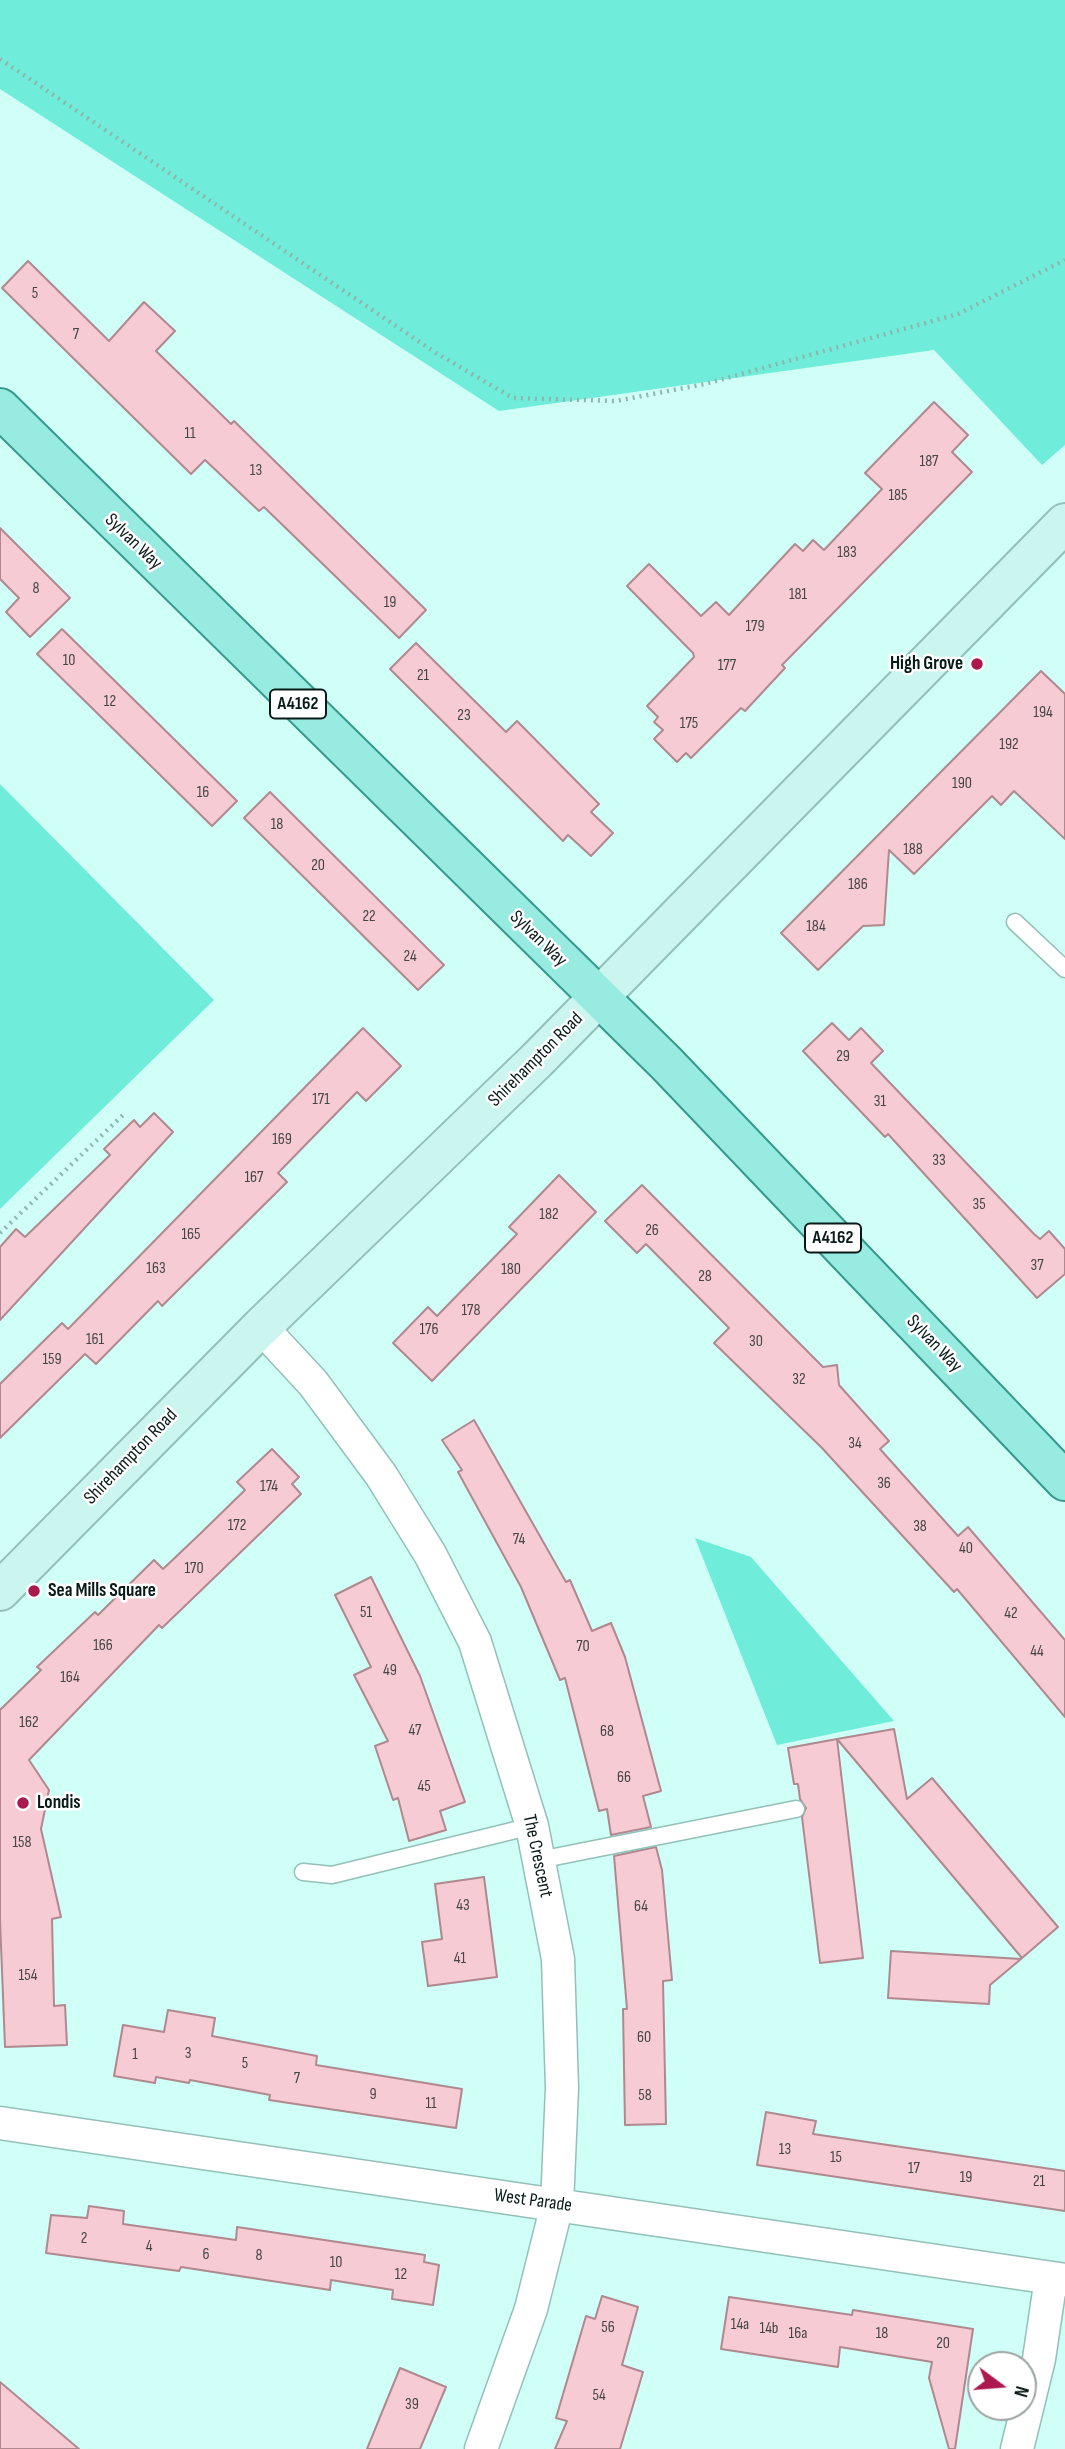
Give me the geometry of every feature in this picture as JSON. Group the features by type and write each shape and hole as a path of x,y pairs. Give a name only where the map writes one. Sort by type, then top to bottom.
{"main road":[{"name":"Sylvan Way","path":"0,408 666,1063 1065,1481"},
{"name":"Shirehampton Road","path":"0,1589 261,1327 598,998 1065,523"}],"street":[{"name":"The Crescent","path":"261,1327 313,1383 382,1475 430,1555 475,1642 532,1826 539,1860 558,1959 562,2088 557,2204 531,2309 481,2449"},
{"name":"West Parade","path":"0,2123 1058,2279"},
{"path":"1017,2449 1058,2279"}],"lane":[{"path":"1015,922 1065,969"},
{"path":"539,1860 796,1810"},
{"path":"303,1872 332,1875 532,1826"}],"path":[{"path":"0,59 436,352 513,398 615,401 705,384 958,314 1065,260"},
{"path":"0,1233 125,1113"}],"green space":[{"path":"0,0 1065,0 1065,445 1042,465 934,350 499,411 0,89"},
{"path":"0,784 214,1000 0,1209"},
{"path":"695,1538 751,1557 894,1721 777,1745"}],"building":[{"path":"28,261 109,341 144,302 175,331 156,351 231,424 234,421 426,610 399,638 264,507 259,511 205,460 191,474 2,288"},
{"path":"934,402 968,435 952,452 972,472 782,665 785,668 745,711 741,708 691,758 686,753 677,762 654,739 663,730 654,722 658,717 647,706 694,657 693,653 627,586 649,564 701,616 716,602 729,615 795,544 803,551 813,540 824,550 882,489 865,473"},
{"path":"0,528 70,598 30,637 6,612 19,598 0,579"},
{"path":"62,629 237,801 212,826 37,654"},
{"path":"416,643 506,732 517,721 599,804 591,812 613,833 591,856 568,835 563,841 390,669"},
{"path":"1041,671 1065,694 1065,839 1014,791 1001,805 992,796 914,874 889,850 884,925 863,926 818,970 781,933"},
{"path":"270,792 444,965 418,990 244,818"},
{"path":"832,1023 849,1040 861,1028 883,1051 871,1063 1034,1234 1040,1239 1049,1231 1065,1249 1065,1274 1037,1298 888,1134 885,1137 803,1051"},
{"path":"363,1028 401,1066 366,1101 357,1092 278,1173 287,1182 162,1306 158,1301 96,1364 85,1354 0,1438 0,1384 62,1323 68,1329"},
{"path":"154,1113 173,1132 0,1320 0,1247 16,1229 25,1237 110,1155 104,1149 134,1120 140,1127"},
{"path":"559,1175 596,1212 432,1381 393,1343 428,1307 437,1316 517,1234 509,1227"},
{"path":"642,1185 823,1367 837,1365 839,1385 889,1441 880,1449 958,1536 968,1527 1065,1640 1065,1717 957,1589 954,1592 822,1448 714,1343 729,1328 646,1244 637,1253 605,1221"},
{"path":"474,1420 566,1582 570,1580 592,1631 611,1623 625,1657 661,1791 643,1796 651,1827 611,1835 607,1809 599,1811 565,1678 560,1680 521,1587 458,1472 462,1470 442,1440"},
{"path":"272,1449 299,1477 292,1484 301,1494 162,1628 159,1625 29,1760 49,1790 41,1829 61,1917 52,1919 54,2006 65,2005 67,2045 5,2047 0,1920 0,1710 41,1670 37,1667 95,1612 98,1615 154,1560 163,1569 202,1532 245,1490 237,1482"},
{"path":"371,1577 420,1676 465,1802 440,1811 446,1830 409,1841 398,1798 393,1800 375,1746 388,1741 354,1675 371,1667 335,1595"},
{"path":"894,1729 907,1799 932,1778 1058,1927 1022,1958 837,1739"},
{"path":"837,1739 863,1958 820,1963 802,1817 806,1808 800,1799 798,1784 794,1784 788,1748"},
{"path":"656,1847 662,1870 672,1980 663,1981 666,2124 625,2125 623,2009 627,2009 614,1856"},
{"path":"484,1877 497,1977 428,1986 422,1942 442,1939 435,1884"},
{"path":"891,1951 1021,1959 990,1985 989,2004 888,1998"},
{"path":"168,2010 215,2018 212,2036 317,2056 316,2065 462,2089 456,2128 269,2100 270,2095 190,2080 189,2083 156,2077 155,2083 114,2076 123,2025 164,2032"},
{"path":"766,2112 816,2121 813,2134 1065,2171 1065,2211 757,2165"},
{"path":"89,2206 124,2211 123,2224 236,2240 237,2227 425,2255 424,2262 439,2265 433,2305 392,2299 393,2290 331,2280 330,2290 181,2267 179,2271 46,2253 51,2215 87,2218"},
{"path":"602,2296 638,2307 622,2365 643,2372 620,2449 555,2449 567,2421 556,2418 586,2316 595,2319"},
{"path":"729,2297 852,2315 853,2310 973,2329 970,2351 967,2351 967,2369 955,2449 949,2449 929,2378 932,2362 840,2347 838,2367 721,2349"},
{"path":"400,2368 446,2387 420,2449 367,2449"},
{"path":"0,2382 79,2449 0,2449"}],"place":[{"name":"High Grove","path":"977,664"},
{"name":"Sea Mills Square","path":"34,1591"},
{"name":"Londis","path":"23,1803"}]}
